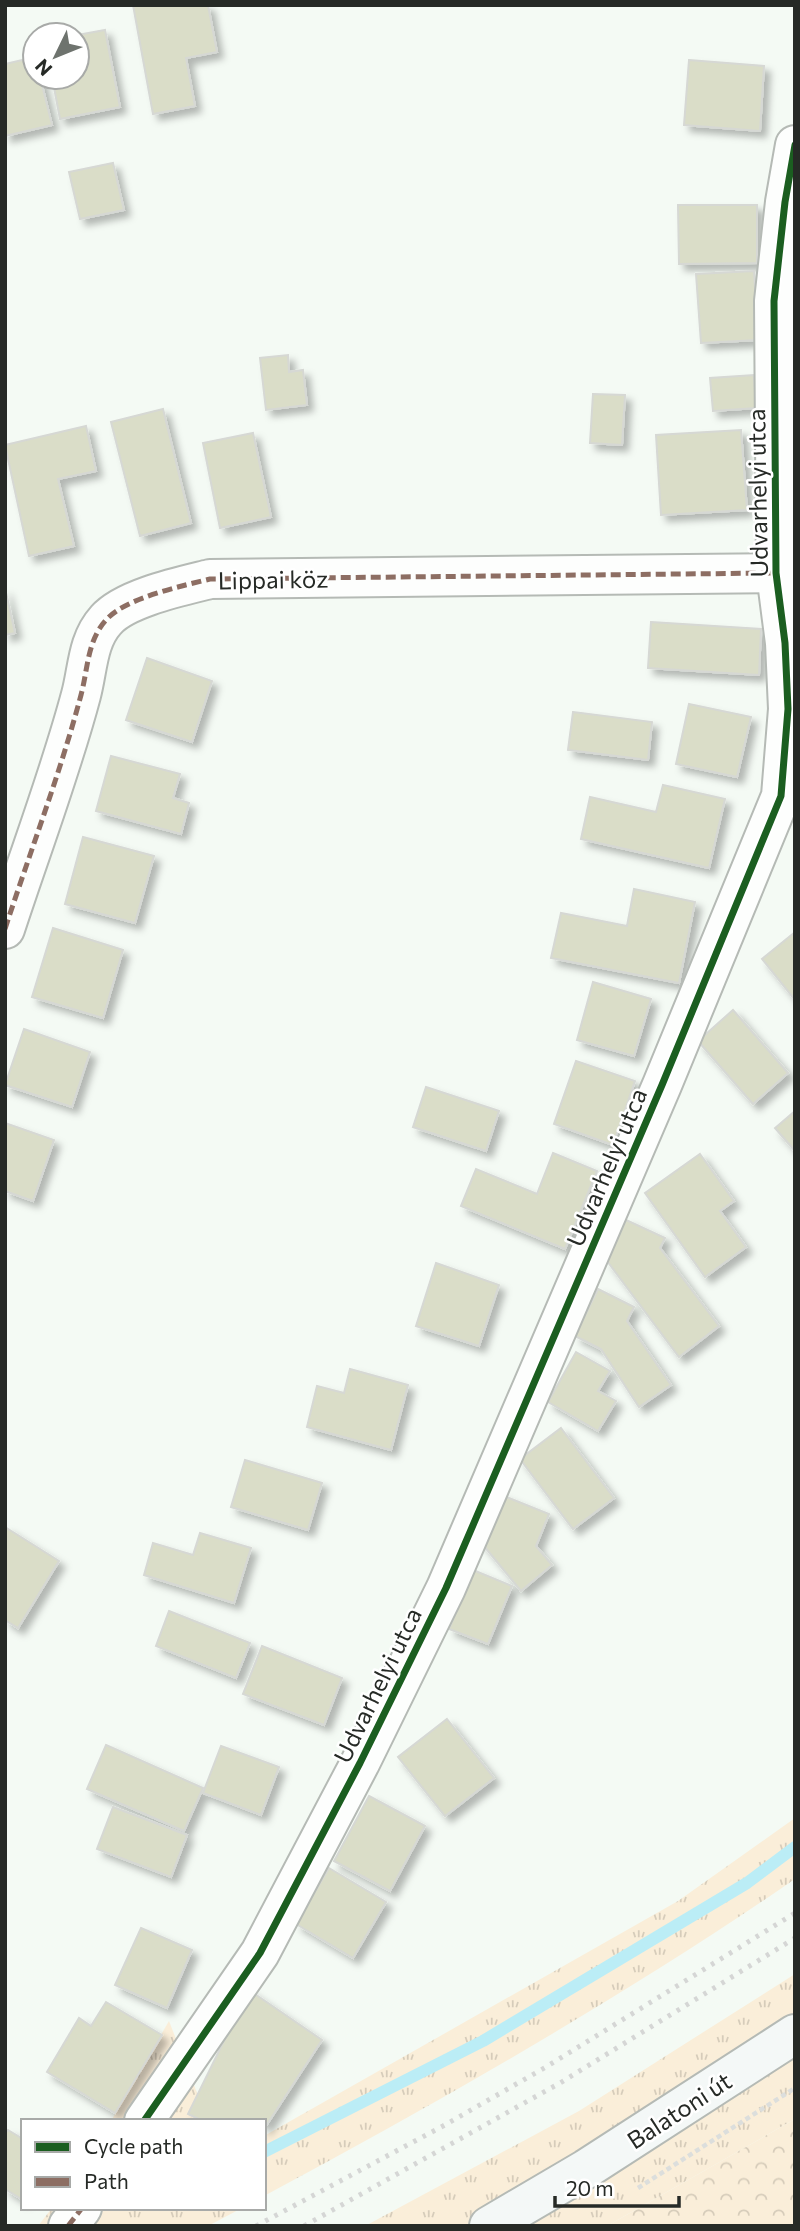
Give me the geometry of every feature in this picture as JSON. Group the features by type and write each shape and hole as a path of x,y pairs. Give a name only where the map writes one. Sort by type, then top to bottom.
{"main road":[{"name":"Balatoni út","path":"489,2226 598,2162 795,2034"}],"street":[{"name":"Udvarhelyi utca","path":"145,2119 260,1953 360,1763 446,1588 657,1097 781,796 788,709 785,643 776,573 774,301 795,145"},
{"name":"Lippai köz","path":"5,929 81,694 91,643 107,618 131,604 209,579 776,573"},
{"path":"781,796 795,757"},
{"path":"68,2226 80,2210"}],"path":[{"path":"636,2189 795,2088"}],"green space":[{"path":"795,1818 795,1879 666,1964 534,2045 266,2195 266,2135 678,1901"},
{"path":"795,1974 795,2119 607,2226 365,2226 579,2111"},
{"path":"169,2021 207,2119 112,2119"},
{"path":"795,2119 795,2226 607,2226"},
{"path":"50,2210 238,2210 208,2226 38,2226"}],"building":[{"path":"133,5 208,5 217,52 186,58 195,106 153,114"},
{"path":"105,30 120,107 60,119 55,91 91,91 91,32"},
{"path":"21,60 21,91 44,91 52,125 5,136 5,64"},
{"path":"689,60 764,66 760,131 684,125"},
{"path":"113,163 124,210 80,219 69,172"},
{"path":"678,205 757,205 757,263 679,264"},
{"path":"754,271 758,340 701,343 696,274"},
{"path":"288,355 289,372 303,370 307,405 266,410 260,358"},
{"path":"754,375 756,408 713,411 710,378"},
{"path":"593,394 625,395 622,445 590,443"},
{"path":"163,409 191,523 140,536 111,422"},
{"path":"86,426 96,471 58,479 74,546 29,556 5,445"},
{"path":"741,430 747,510 661,515 656,435"},
{"path":"253,433 271,517 220,528 203,443"},
{"path":"5,588 15,633 5,635"},
{"path":"651,622 761,629 759,675 648,668"},
{"path":"147,658 212,681 192,742 126,720"},
{"path":"689,704 751,717 737,777 676,764"},
{"path":"573,712 652,722 648,760 568,750"},
{"path":"111,756 180,774 173,798 189,803 181,834 96,811"},
{"path":"663,785 725,799 709,868 581,839 590,797 656,812"},
{"path":"83,837 154,856 135,923 65,904"},
{"path":"634,889 695,902 679,983 551,958 561,913 627,926"},
{"path":"53,928 123,950 103,1018 32,997"},
{"path":"795,932 795,1000 762,959"},
{"path":"593,982 651,999 634,1056 577,1040"},
{"path":"733,1010 788,1073 753,1104 698,1041"},
{"path":"24,1029 90,1052 72,1107 5,1085"},
{"path":"576,1061 635,1081 613,1145 554,1124"},
{"path":"426,1087 499,1111 486,1151 413,1127"},
{"path":"795,1111 795,1151 775,1128"},
{"path":"5,1123 54,1140 33,1201 5,1191"},
{"path":"553,1153 597,1171 565,1249 461,1206 476,1169 537,1194"},
{"path":"700,1154 734,1201 720,1211 746,1247 705,1277 645,1193"},
{"path":"626,1220 665,1238 660,1248 719,1326 679,1357 607,1261"},
{"path":"436,1263 499,1285 479,1346 416,1326"},
{"path":"598,1289 634,1307 627,1321 671,1385 639,1407 601,1349 575,1336"},
{"path":"576,1352 610,1371 598,1391 616,1401 598,1431 548,1402"},
{"path":"350,1369 408,1385 391,1450 307,1427 317,1386 344,1393"},
{"path":"561,1428 614,1498 573,1529 520,1459"},
{"path":"245,1460 322,1483 308,1530 231,1507"},
{"path":"499,1494 549,1514 536,1546 552,1565 521,1591 479,1540"},
{"path":"5,1527 59,1561 18,1628 5,1620"},
{"path":"200,1533 251,1548 234,1603 144,1575 153,1543 193,1555"},
{"path":"473,1570 512,1586 488,1644 449,1629"},
{"path":"169,1611 250,1643 236,1678 156,1646"},
{"path":"262,1646 342,1678 324,1725 243,1694"},
{"path":"447,1719 494,1778 445,1816 398,1757"},
{"path":"106,1745 203,1788 184,1831 87,1789"},
{"path":"221,1746 279,1767 261,1815 203,1793"},
{"path":"369,1796 425,1826 390,1891 334,1861"},
{"path":"113,1807 187,1835 171,1877 97,1849"},
{"path":"329,1868 386,1902 353,1958 296,1924"},
{"path":"141,1928 192,1950 167,2008 115,1985"},
{"path":"249,1990 322,2040 266,2126 266,2119 199,2119 188,2114"},
{"path":"106,2002 162,2035 115,2113 47,2072 79,2018 91,2026"},
{"path":"8,2130 21,2138 21,2199 5,2189 5,2134"}],"waterway":[{"path":"266,2151 483,2041 747,1883 795,1847"}],"railway":[{"path":"256,2226 443,2126 546,2067 795,1913"},
{"path":"304,2226 560,2083 795,1938"}],"marked path":[{"path":"5,929 64,754 95,637 106,620 126,605 210,579 776,573"},
{"path":"68,2226 80,2210"}],"cycle path":[{"path":"145,2119 260,1953 360,1763 446,1588 662,1085 781,796 788,709 785,643 776,573 774,301 785,202 795,145"}]}
